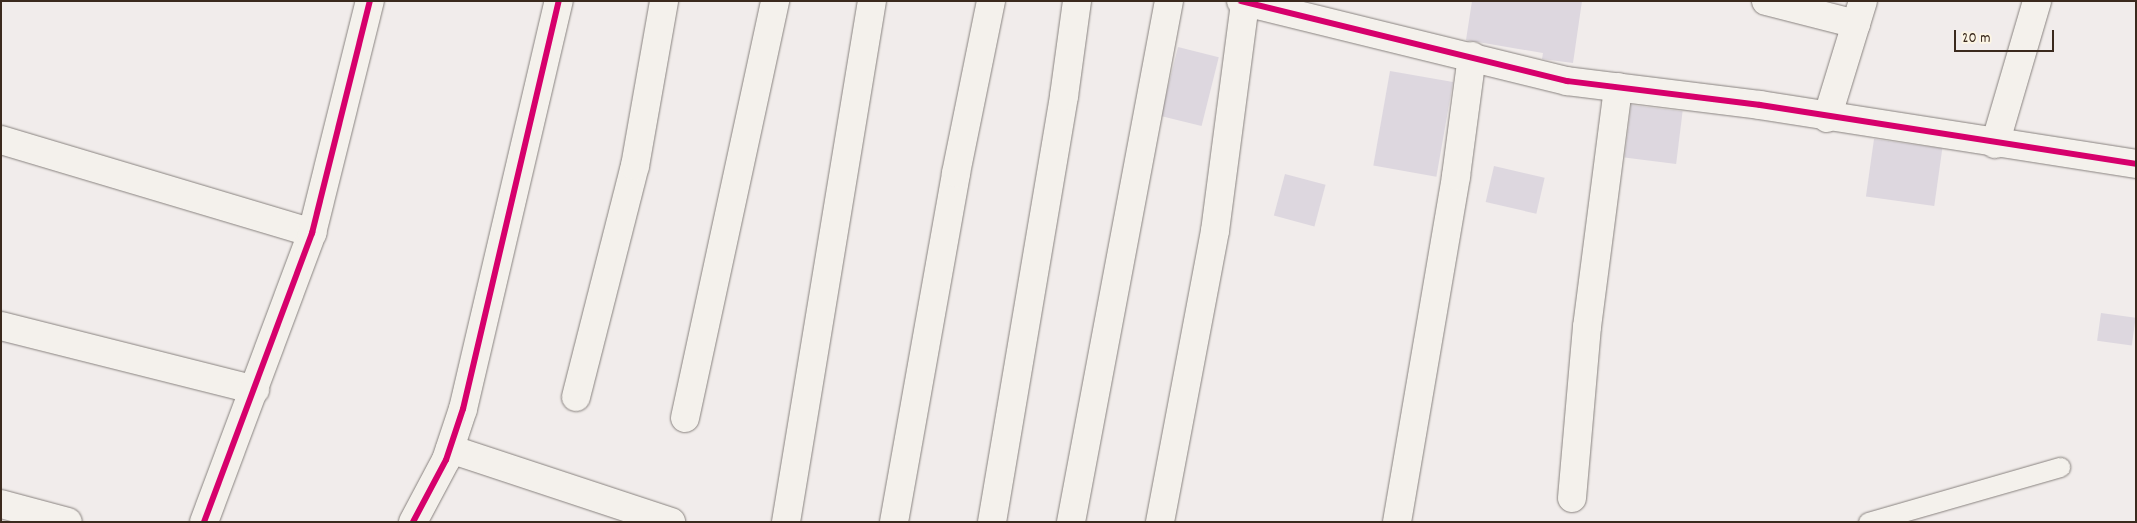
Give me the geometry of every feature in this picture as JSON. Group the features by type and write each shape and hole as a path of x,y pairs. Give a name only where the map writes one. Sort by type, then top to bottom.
{"street":[{"path":"204,522 255,390 312,233 370,1"},
{"path":"413,522 450,449 463,409 559,1"},
{"path":"576,397 635,166 664,1"},
{"path":"685,418 775,1"},
{"path":"786,522 872,1"},
{"path":"894,522 956,173 991,1"},
{"path":"992,522 1064,96 1077,1"},
{"path":"1071,522 1169,1"},
{"path":"1995,144 2037,1"},
{"path":"1160,522 1215,231 1243,2 1472,56 1567,81 1760,105 1827,118 2136,164"},
{"path":"1775,2 1860,13 1827,118"},
{"path":"1397,522 1456,176 1472,56"},
{"path":"1572,498 1587,327 1618,87"},
{"path":"1,140 312,233"},
{"path":"1,326 255,390"},
{"path":"450,449 671,522"},
{"path":"1,504 68,522"}],"lane":[{"path":"1868,522 2060,467"}],"building":[{"path":"1472,1 1582,1 1573,63 1542,59 1543,53 1466,40"},
{"path":"1178,47 1219,57 1202,126 1161,116"},
{"path":"1390,71 1453,82 1436,177 1373,166"},
{"path":"1631,105 1683,111 1676,164 1625,158"},
{"path":"1874,139 1942,149 1934,206 1866,196"},
{"path":"1494,166 1545,178 1536,214 1486,202"},
{"path":"1285,174 1326,185 1314,226 1274,216"},
{"path":"2101,313 2136,318 2132,346 2097,341"}],"cycle path":[{"path":"204,522 312,233 370,1"},
{"path":"413,522 446,460 463,409 559,1"},
{"path":"1241,1 1567,81 1760,105 2136,164"}]}
